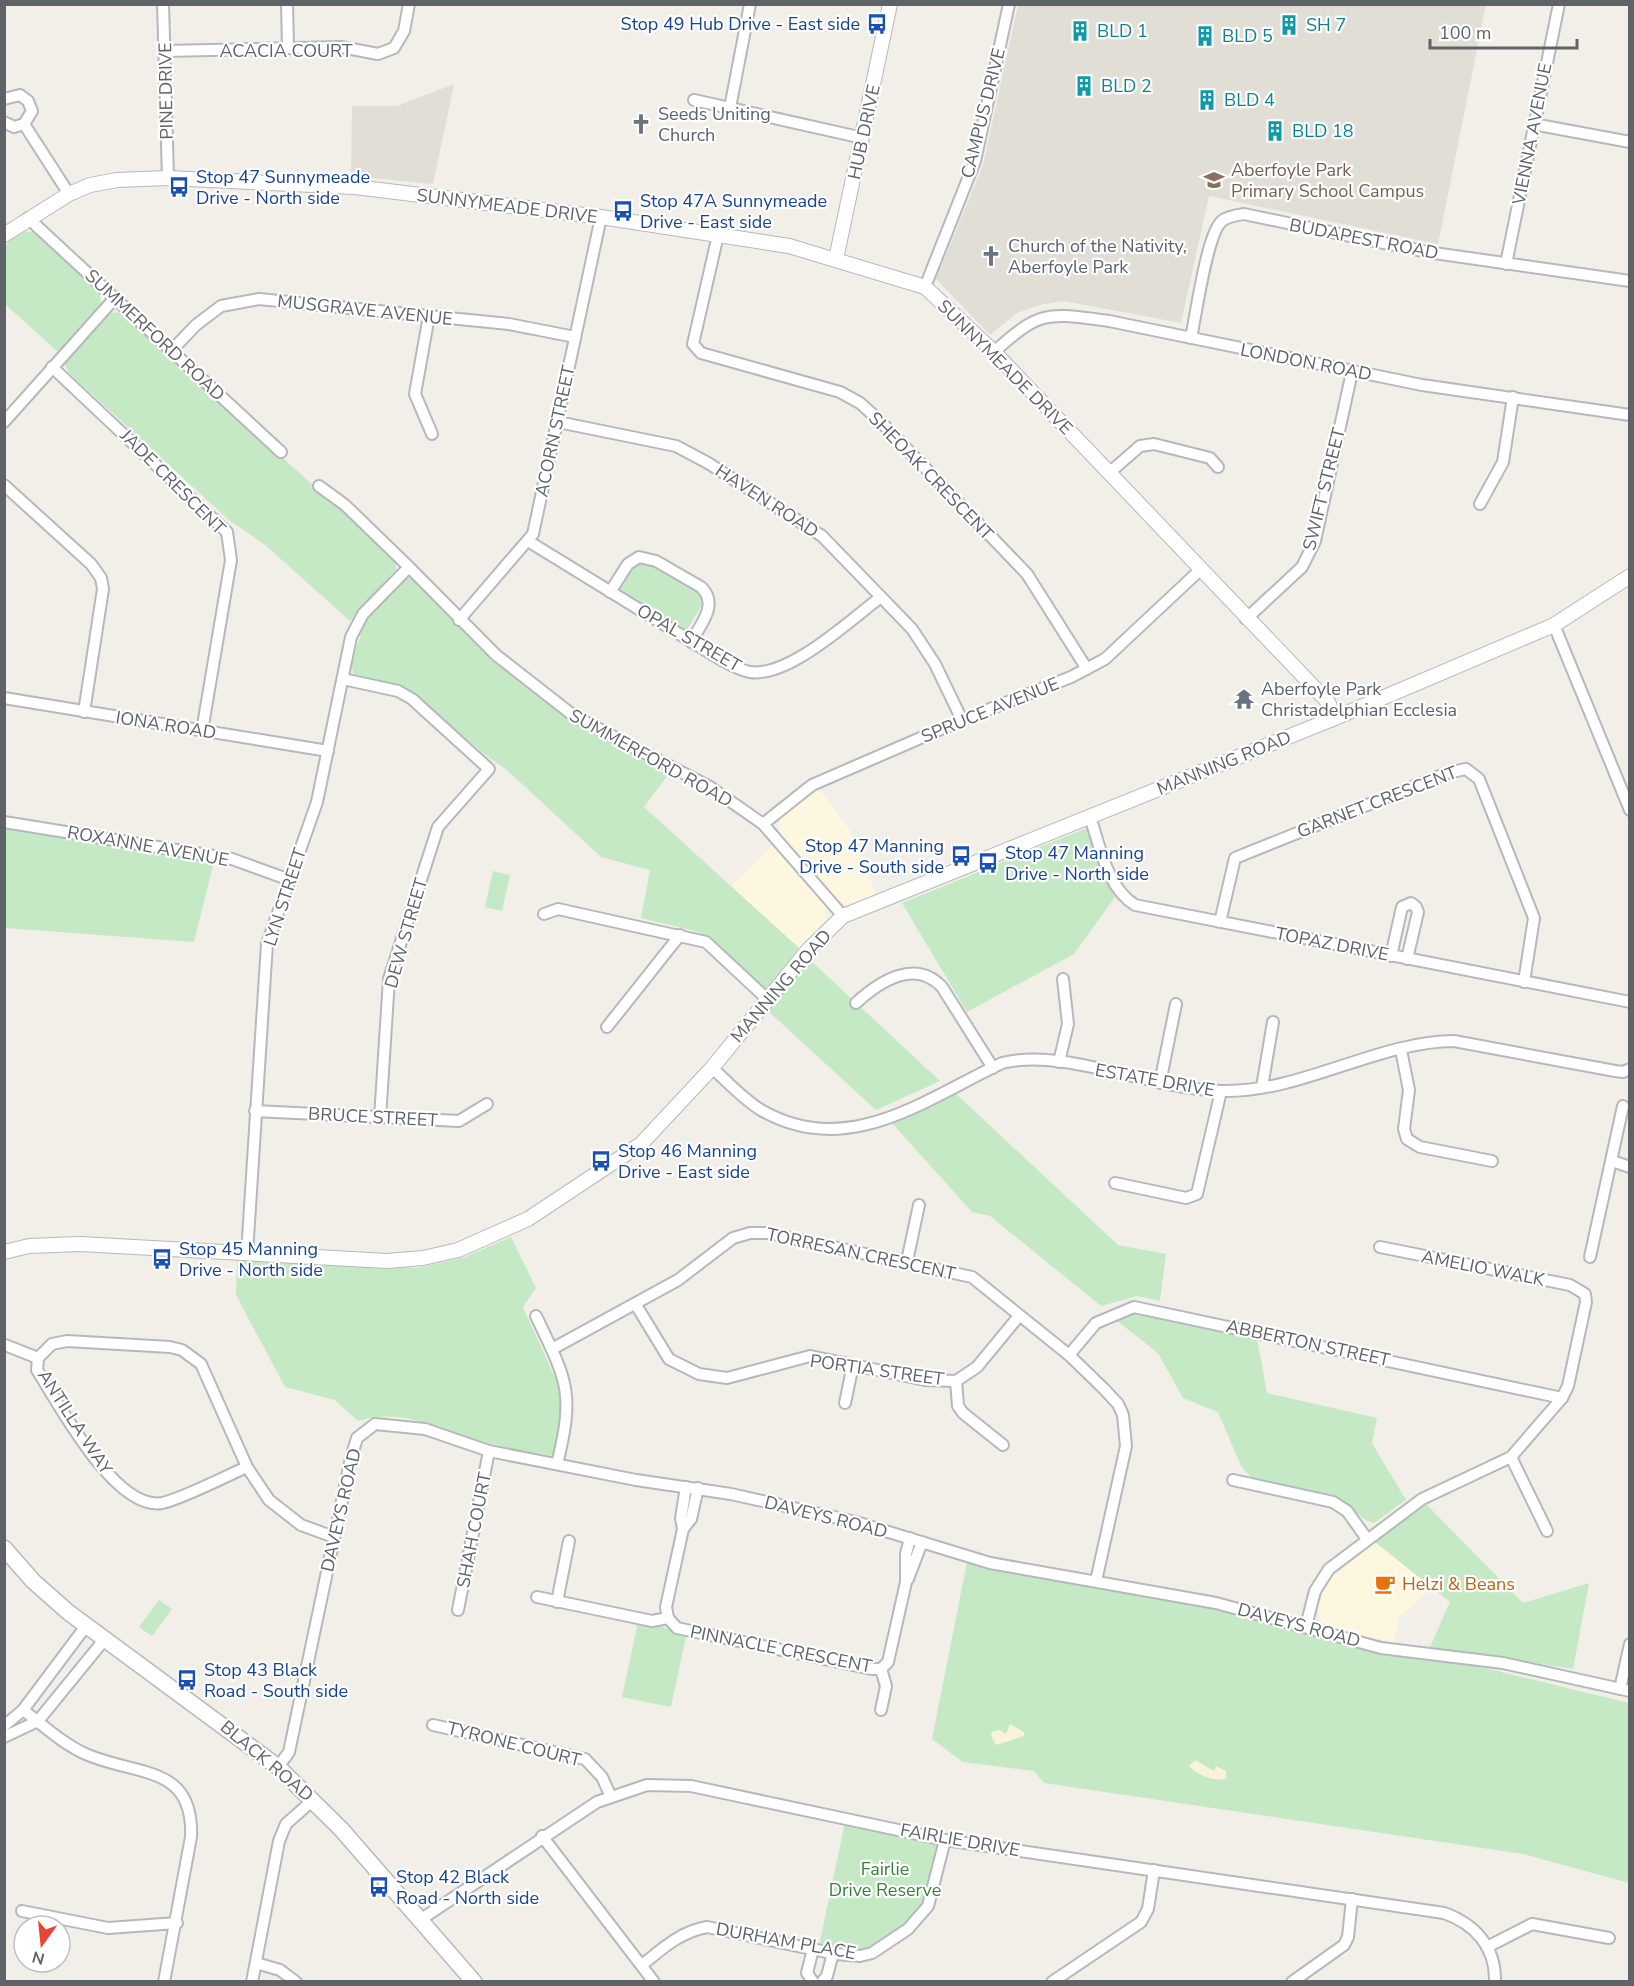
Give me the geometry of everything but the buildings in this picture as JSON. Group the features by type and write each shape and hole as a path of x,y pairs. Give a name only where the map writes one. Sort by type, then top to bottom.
{"main road":[{"name":"BLACK ROAD","path":"4,1548 33,1581 86,1626 242,1738 314,1800 474,1982"}],"street":[{"name":"PINE DRIVE","path":"163,4 168,178"},
{"path":"287,4 288,48"},
{"name":"ACACIA COURT","path":"165,51 341,47 378,54 394,48 404,31 409,4"},
{"path":"730,108 750,4"},
{"name":"HUB DRIVE","path":"836,259 890,4"},
{"name":"CAMPUS DRIVE","path":"925,287 975,161 1009,4"},
{"name":"VIENNA AVENUE","path":"1506,264 1558,4"},
{"path":"4,99 15,95 28,101 32,111 24,124 14,127 4,122"},
{"path":"693,100 863,138"},
{"path":"24,124 69,194"},
{"path":"1533,124 1629,142"},
{"name":"SUNNYMEADE DRIVE","path":"4,235 69,194 90,185 117,180 168,178 355,187 601,217 789,246 925,287 994,352 1246,619 1328,702 1335,718"},
{"name":"BUDAPEST ROAD","path":"1191,338 1212,235 1224,219 1245,214 1427,252 1629,280"},
{"name":"ACORN STREET","path":"459,620 533,534 601,217"},
{"name":"SUMMERFORD ROAD","path":"28,218 281,452"},
{"name":"SHEOAK CRESCENT","path":"718,235 693,344 701,353 840,392 860,403 1027,574 1087,669"},
{"path":"4,422 115,298"},
{"name":"MUSGRAVE AVENUE","path":"172,350 196,325 221,306 259,299 509,324 575,337"},
{"name":"LONDON ROAD","path":"994,352 1020,328 1035,319 1059,315 1109,321 1422,385 1629,415"},
{"path":"429,316 415,394 432,434"},
{"name":"JADE CRESCENT","path":"52,367 227,532 231,560 202,731"},
{"name":"SWIFT STREET","path":"1246,619 1302,567 1315,541 1352,372"},
{"path":"1480,504 1503,462 1514,397"},
{"name":"HAVEN ROAD","path":"558,422 671,445 708,462 822,536 918,638 935,664 962,720"},
{"path":"1109,473 1140,446 1154,444 1210,458 1218,467"},
{"path":"4,485 91,564 100,578 103,589 84,712"},
{"name":"SUMMERFORD ROAD","path":"319,486 345,505 496,655 574,716 710,787 763,824 843,916"},
{"name":"OPAL STREET","path":"528,541 691,642 736,668 749,672 775,670 804,654 881,597"},
{"path":"610,592 628,564 639,557 656,561 701,587 707,593 709,608 691,642"},
{"name":"LYN STREET","path":"247,1253 267,944 317,802 351,637 363,614 409,567"},
{"name":"SPRUCE AVENUE","path":"763,824 812,785 1087,669 1105,659 1200,570"},
{"name":"MANNING ROAD","path":"4,1252 29,1246 80,1244 387,1261 423,1258 458,1250 528,1219 641,1144 712,1068 808,950 843,916 1335,718 1554,626 1629,576"},
{"path":"1554,626 1629,810"},
{"name":"DEW STREET","path":"343,679 398,692 412,699 489,769 438,826 389,980 380,1118"},
{"name":"IONA ROAD","path":"4,698 328,751"},
{"name":"GARNET CRESCENT","path":"1220,922 1235,858 1447,773 1466,769 1479,779 1534,918 1524,982"},
{"name":"TOPAZ DRIVE","path":"1090,817 1113,880 1126,900 1135,905 1629,1002"},
{"name":"ROXANNE AVENUE","path":"4,822 232,859 290,880"},
{"path":"1391,956 1402,907 1411,903 1418,912 1407,959"},
{"path":"544,914 558,909 680,934 706,942 767,999"},
{"path":"607,1027 680,934"},
{"path":"856,1003 878,983 898,975 930,977 942,987 993,1068"},
{"path":"1059,1062 1068,1024 1063,979"},
{"path":"1160,1083 1176,1004"},
{"path":"1262,1087 1273,1022"},
{"name":"ESTATE DRIVE","path":"712,1068 758,1108 774,1117 810,1128 837,1131 862,1127 889,1118 993,1068 1018,1059 1059,1062 1160,1083 1221,1091 1262,1087 1430,1041 1454,1041 1626,1070"},
{"path":"1401,1050 1409,1090 1404,1129 1407,1139 1420,1147 1492,1161"},
{"path":"1115,1183 1186,1198 1197,1194 1221,1091"},
{"name":"BRUCE STREET","path":"255,1111 459,1121 487,1104"},
{"path":"1590,1257 1623,1106"},
{"path":"1612,1161 1629,1167"},
{"path":"907,1261 919,1205"},
{"name":"TORRESAN CRESCENT","path":"552,1349 636,1305 678,1280 719,1246 733,1238 750,1233 769,1233 907,1261 972,1277 1069,1355 1118,1404 1126,1433 1096,1581"},
{"name":"AMELIO WALK","path":"1380,1247 1570,1285 1585,1294 1586,1302 1568,1386 1562,1398"},
{"name":"PORTIA STREET","path":"636,1305 669,1359 699,1374 727,1378 810,1356 925,1380 956,1381 977,1367 1019,1316"},
{"name":"ABBERTON STREET","path":"1069,1355 1096,1323 1134,1307 1562,1398"},
{"path":"536,1316 567,1386 567,1421 557,1464"},
{"name":"ANTILLA WAY","path":"247,1467 162,1503 146,1503 105,1473 37,1370 38,1358 52,1344 67,1341 170,1347 182,1350 201,1364 247,1467 269,1500 301,1525 334,1537"},
{"path":"5,1346 38,1358"},
{"path":"845,1403 853,1365"},
{"path":"956,1381 958,1406 963,1413 1004,1445"},
{"path":"1306,1626 1315,1591 1321,1578 1367,1539 1422,1498 1510,1457 1562,1398"},
{"name":"DAVEYS ROAD","path":"278,1767 289,1752 357,1438 375,1424 425,1429 489,1451 698,1488 856,1522 990,1563 1216,1603 1382,1648 1503,1663 1625,1690"},
{"name":"SHAH COURT","path":"458,1610 489,1451"},
{"path":"1510,1457 1546,1532"},
{"path":"1233,1480 1333,1502 1347,1511 1367,1539"},
{"name":"PINNACLE CRESCENT","path":"686,1487 681,1518 683,1529 666,1607 668,1618 677,1628 881,1669"},
{"name":"PINNACLE CRESCENT","path":"683,1529 691,1519 698,1488"},
{"name":"PINNACLE CRESCENT","path":"906,1582 906,1554 910,1538"},
{"path":"557,1602 569,1541"},
{"name":"PINNACLE CRESCENT","path":"881,1669 888,1662 906,1582 922,1542"},
{"path":"537,1598 652,1621 668,1618"},
{"path":"4,1726 23,1710 86,1626"},
{"path":"4,1737 38,1721 104,1640"},
{"path":"1625,1690 1629,1644"},
{"name":"PINNACLE CRESCENT","path":"881,1669 886,1686 881,1710"},
{"path":"23,1710 86,1754 157,1776 172,1783 183,1793 192,1818 191,1837 177,1923 164,1982"},
{"name":"TYRONE COURT","path":"433,1725 585,1759 602,1777 611,1797"},
{"name":"FAIRLIE DRIVE","path":"420,1920 542,1836 597,1802 647,1785 691,1786 945,1840 1444,1912 1461,1919 1476,1930 1495,1961 1495,1982"},
{"path":"252,1982 279,1841 286,1824 314,1800"},
{"path":"542,1836 654,1982"},
{"name":"DURHAM PLACE","path":"642,1965 673,1939 692,1930 707,1927 833,1953 860,1956 872,1953 908,1929 920,1918 933,1894 945,1840"},
{"path":"1052,1982 1141,1922 1148,1909 1154,1870"},
{"path":"1292,1982 1344,1945 1348,1936 1352,1899"},
{"path":"22,1911 108,1928 177,1923"},
{"path":"1487,1947 1532,1924 1609,1938"},
{"path":"813,1949 807,1973 813,1982"},
{"path":"822,1982 827,1976 833,1953"},
{"path":"256,1963 280,1970 296,1982"}],"shaded area":[{"name":"Aberfoyle Park Primary School Campus","path":"1018,5 1486,5 1438,244 1209,196 1181,323 1064,301 1043,304 1017,313 990,335 936,279 983,165"},
{"path":"454,84 433,184 351,176 352,106 397,106"},
{"path":"819,789 849,829 876,894 848,905 839,902 779,833 779,819"},
{"path":"773,845 825,905 827,919 799,948 731,886"},
{"path":"1375,1542 1432,1588 1400,1616 1393,1642 1331,1628 1322,1622 1318,1613 1322,1591 1332,1577"}],"green space":[{"path":"19,231 34,232 100,294 101,307 58,352 5,304 4,247"},
{"path":"121,312 396,560 396,569 350,621 264,544 230,521 70,374 65,365 67,360 111,313"},
{"path":"639,563 649,563 697,592 702,599 701,606 685,633 618,591 633,568"},
{"path":"401,578 412,578 491,660 569,718 668,775 644,807 799,948 766,989 710,938 695,931 641,918 650,870 601,857 507,770 488,757 409,690 354,674 351,665 366,618"},
{"path":"5,828 214,862 194,942 5,928"},
{"path":"1087,828 1115,897 1074,954 967,1012 902,903"},
{"path":"493,871 510,875 502,911 485,907"},
{"path":"810,960 940,1081 876,1110 767,1010"},
{"path":"954,1092 1118,1245 1166,1254 1160,1301 1137,1296 1101,1306 990,1216 972,1212 892,1123"},
{"path":"511,1237 536,1288 523,1307 562,1393 561,1418 553,1456 492,1444 406,1418 375,1417 358,1421 335,1400 285,1387 236,1295 237,1259 418,1268 465,1257"},
{"path":"1137,1312 1257,1338 1267,1393 1377,1418 1372,1443 1406,1500 1374,1523 1363,1518 1336,1496 1251,1477 1241,1466 1218,1412 1183,1398 1158,1353 1116,1320"},
{"path":"1426,1504 1523,1603 1589,1583 1573,1669 1430,1647 1450,1602 1375,1542"},
{"path":"967,1562 1210,1601 1629,1703 1629,1883 1523,1854 1044,1783 1034,1771 963,1762 932,1739"},
{"path":"159,1600 172,1609 152,1636 139,1627"},
{"path":"638,1622 687,1632 671,1707 622,1697"},
{"name":"Fairlie Drive Reserve","path":"846,1818 945,1840 928,1906 872,1953 818,1950"}],"sand":[{"path":"1010,1724 1024,1732 1024,1736 996,1745 991,1736 992,1732 999,1730 1006,1734"},
{"path":"1195,1760 1214,1771 1216,1766 1226,1771 1226,1779 1211,1778 1197,1773 1189,1766"}],"place":[{"name":"Stop 49 Hub Drive - East side","path":"877,24"},
{"name":"SH 7","path":"1289,25"},
{"name":"BLD 1","path":"1080,31"},
{"name":"BLD 5","path":"1205,36"},
{"name":"BLD 2","path":"1084,86"},
{"name":"BLD 4","path":"1207,100"},
{"name":"Seeds Uniting Church","path":"641,124"},
{"name":"BLD 18","path":"1275,131"},
{"name":"Aberfoyle Park Primary School Campus","path":"1214,180"},
{"name":"Stop 47 Sunnymeade Drive - North side","path":"179,187"},
{"name":"Stop 47A Sunnymeade Drive - East side","path":"623,211"},
{"name":"Church of the Nativity, Aberfoyle Park","path":"991,256"},
{"name":"Aberfoyle Park Christadelphian Ecclesia","path":"1244,699"},
{"name":"Stop 47 Manning Drive - South side","path":"961,856"},
{"name":"Stop 47 Manning Drive - North side","path":"988,863"},
{"name":"Stop 46 Manning Drive - East side","path":"601,1161"},
{"name":"Stop 45 Manning Drive - North side","path":"162,1259"},
{"name":"Helzi & Beans","path":"1385,1584"},
{"name":"Stop 43 Black Road - South side","path":"187,1680"},
{"name":"Stop 42 Black Road - North side","path":"379,1887"}]}
